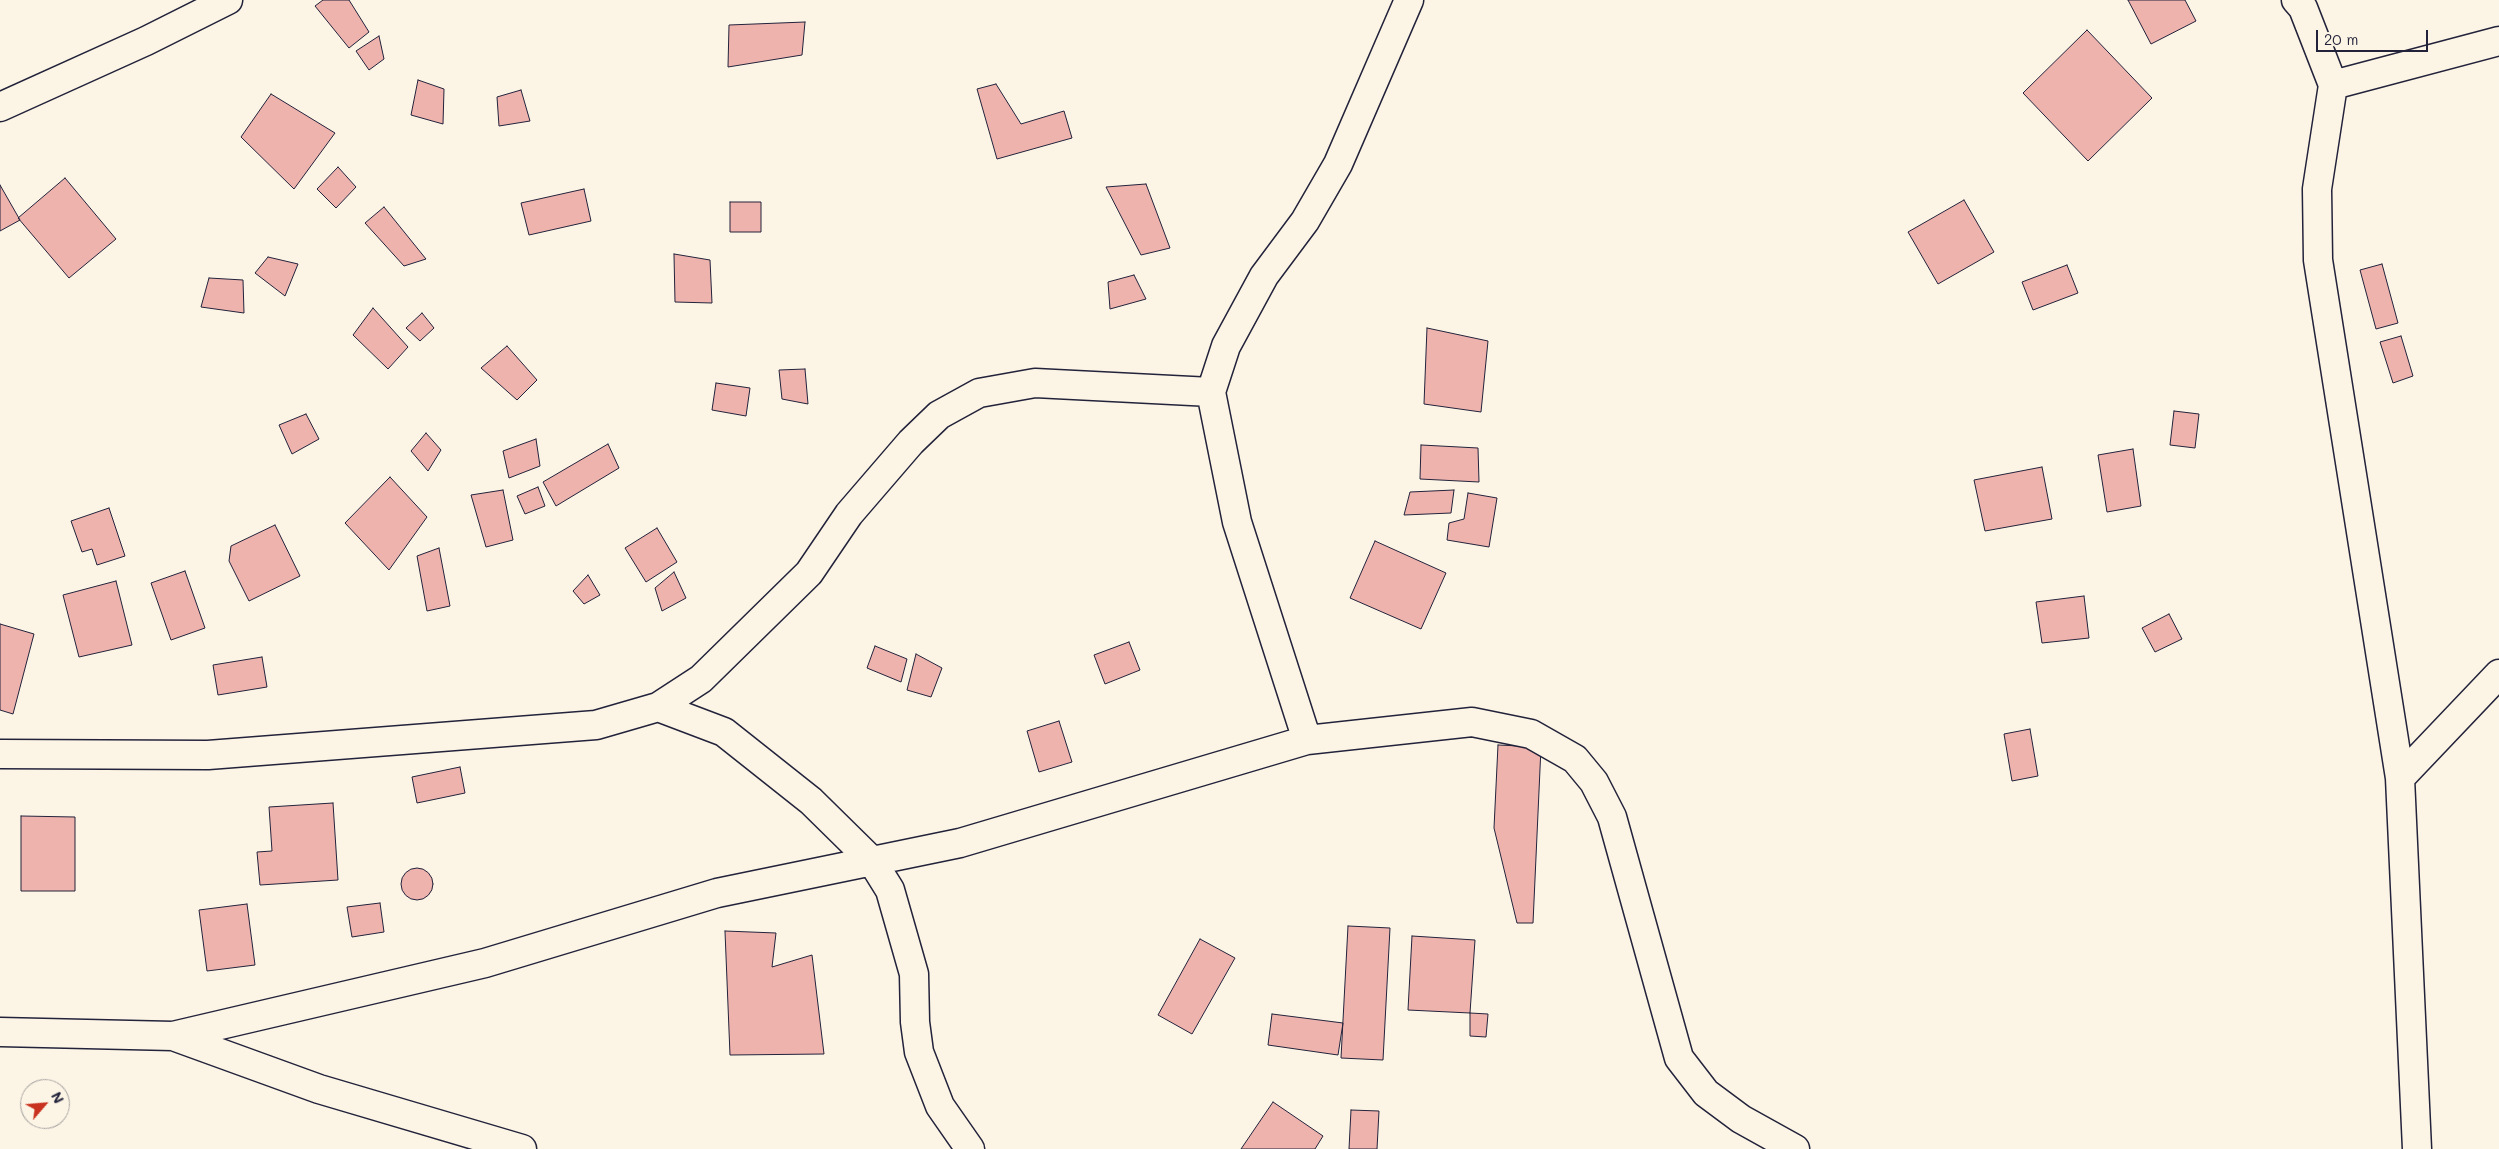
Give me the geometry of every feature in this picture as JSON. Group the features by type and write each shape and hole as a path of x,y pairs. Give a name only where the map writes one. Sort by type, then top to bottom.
{"street":[{"path":"0,108 186,9 228,0"},
{"path":"1306,740 1237,522 1211,392 1226,346 1264,276 1305,221 1338,164 1408,0"},
{"path":"2296,0 2302,8 2333,85 2317,189 2318,260 2400,778 2417,1149"},
{"path":"2333,85 2499,41"},
{"path":"0,754 208,755 596,725 658,707 702,679 809,573 849,514 911,442 939,415 979,393 1035,383 1211,392"},
{"path":"2400,778 2499,674"},
{"path":"658,707 724,732 811,801 872,861 890,890 914,974 915,1022 919,1052 940,1106 970,1149"},
{"path":"0,1032 173,1036 485,963 717,893 960,843 1306,740 1472,722 1531,734 1575,760 1594,782 1612,817 1679,1058 1706,1093 1741,1119 1794,1149"},
{"path":"173,1036 319,1089 522,1149"}],"building":[{"path":"323,0 349,0 369,32 349,48 315,6"},
{"path":"2128,0 2185,0 2196,21 2151,44"},
{"path":"805,22 802,55 728,67 729,25"},
{"path":"2087,30 2152,98 2088,161 2023,93"},
{"path":"379,36 384,59 369,70 356,51"},
{"path":"418,80 444,89 443,124 411,115"},
{"path":"996,84 1021,124 1064,111 1072,138 997,159 977,89"},
{"path":"521,90 530,121 499,126 497,97"},
{"path":"271,94 335,133 294,189 241,137"},
{"path":"338,167 356,187 336,208 317,189"},
{"path":"65,178 116,239 69,278 18,218"},
{"path":"1146,184 1170,248 1141,255 1106,187"},
{"path":"0,185 20,220 0,231"},
{"path":"584,189 591,221 529,235 521,203"},
{"path":"1964,200 1994,252 1938,284 1908,232"},
{"path":"730,202 761,202 761,232 730,232"},
{"path":"384,207 426,259 404,266 365,223"},
{"path":"674,254 710,260 712,303 675,302"},
{"path":"268,257 298,264 285,296 255,273"},
{"path":"2382,264 2398,323 2376,329 2360,270"},
{"path":"2067,265 2078,293 2033,310 2022,282"},
{"path":"1134,275 1146,299 1110,309 1108,282"},
{"path":"209,278 243,280 244,313 201,307"},
{"path":"373,308 408,347 388,369 353,335"},
{"path":"422,313 434,328 420,341 406,328"},
{"path":"1427,328 1488,341 1481,412 1424,404"},
{"path":"2401,336 2413,376 2393,383 2380,342"},
{"path":"507,346 537,380 517,400 481,368"},
{"path":"805,369 808,404 782,399 779,370"},
{"path":"716,383 750,388 746,416 712,410"},
{"path":"2174,411 2199,414 2195,448 2170,445"},
{"path":"306,414 319,439 292,454 279,425"},
{"path":"426,433 441,450 428,471 411,451"},
{"path":"536,439 540,466 509,478 503,451"},
{"path":"608,444 619,468 556,506 543,482"},
{"path":"1421,445 1478,448 1479,482 1420,479"},
{"path":"2133,449 2141,506 2107,512 2098,455"},
{"path":"2042,467 2052,519 1985,531 1974,480"},
{"path":"390,477 427,517 389,570 345,523"},
{"path":"538,487 545,506 525,514 517,496"},
{"path":"503,490 513,540 486,547 471,495"},
{"path":"1454,490 1451,513 1404,515 1410,492"},
{"path":"1468,493 1497,498 1489,547 1447,540 1449,523 1464,519"},
{"path":"109,508 125,556 97,565 92,549 82,552 71,521"},
{"path":"275,525 300,576 249,601 229,561 231,546"},
{"path":"657,528 677,562 646,582 625,548"},
{"path":"1375,541 1446,573 1421,629 1350,598"},
{"path":"439,548 450,606 427,611 417,556"},
{"path":"185,571 205,628 171,640 151,583"},
{"path":"674,572 686,598 662,611 655,588"},
{"path":"588,575 600,595 584,604 573,591"},
{"path":"116,581 132,645 79,657 63,595"},
{"path":"2084,596 2089,638 2042,643 2036,602"},
{"path":"2169,614 2182,639 2155,652 2142,628"},
{"path":"0,624 34,634 13,714 0,710"},
{"path":"1129,642 1140,670 1105,684 1094,655"},
{"path":"875,646 907,659 901,682 867,668"},
{"path":"916,654 942,668 931,697 907,690"},
{"path":"262,657 267,687 218,695 213,665"},
{"path":"1059,721 1072,762 1039,772 1027,731"},
{"path":"2030,729 2038,776 2012,781 2004,734"},
{"path":"1498,745 1541,747 1533,923 1517,923 1494,828"},
{"path":"460,767 465,793 417,803 412,777"},
{"path":"333,803 338,880 260,885 257,852 272,851 269,807"},
{"path":"21,816 75,817 75,891 21,891"},
{"path":"417,868 423,869 428,873 432,878 432,890 428,895 423,899 417,900 411,899 406,895 402,890 401,884 402,878 406,873 411,869"},
{"path":"380,903 384,932 352,937 347,907"},
{"path":"247,904 255,965 207,971 199,910"},
{"path":"1348,926 1390,928 1383,1060 1341,1058"},
{"path":"725,931 776,933 772,967 812,955 824,1054 730,1055"},
{"path":"1412,936 1475,940 1470,1013 1408,1010"},
{"path":"1200,939 1235,958 1192,1034 1158,1015"},
{"path":"1470,1013 1488,1014 1486,1037 1470,1036"},
{"path":"1272,1014 1343,1023 1338,1055 1268,1045"},
{"path":"1273,1102 1323,1136 1315,1149 1241,1149"},
{"path":"1351,1110 1379,1111 1377,1149 1349,1149"}]}
